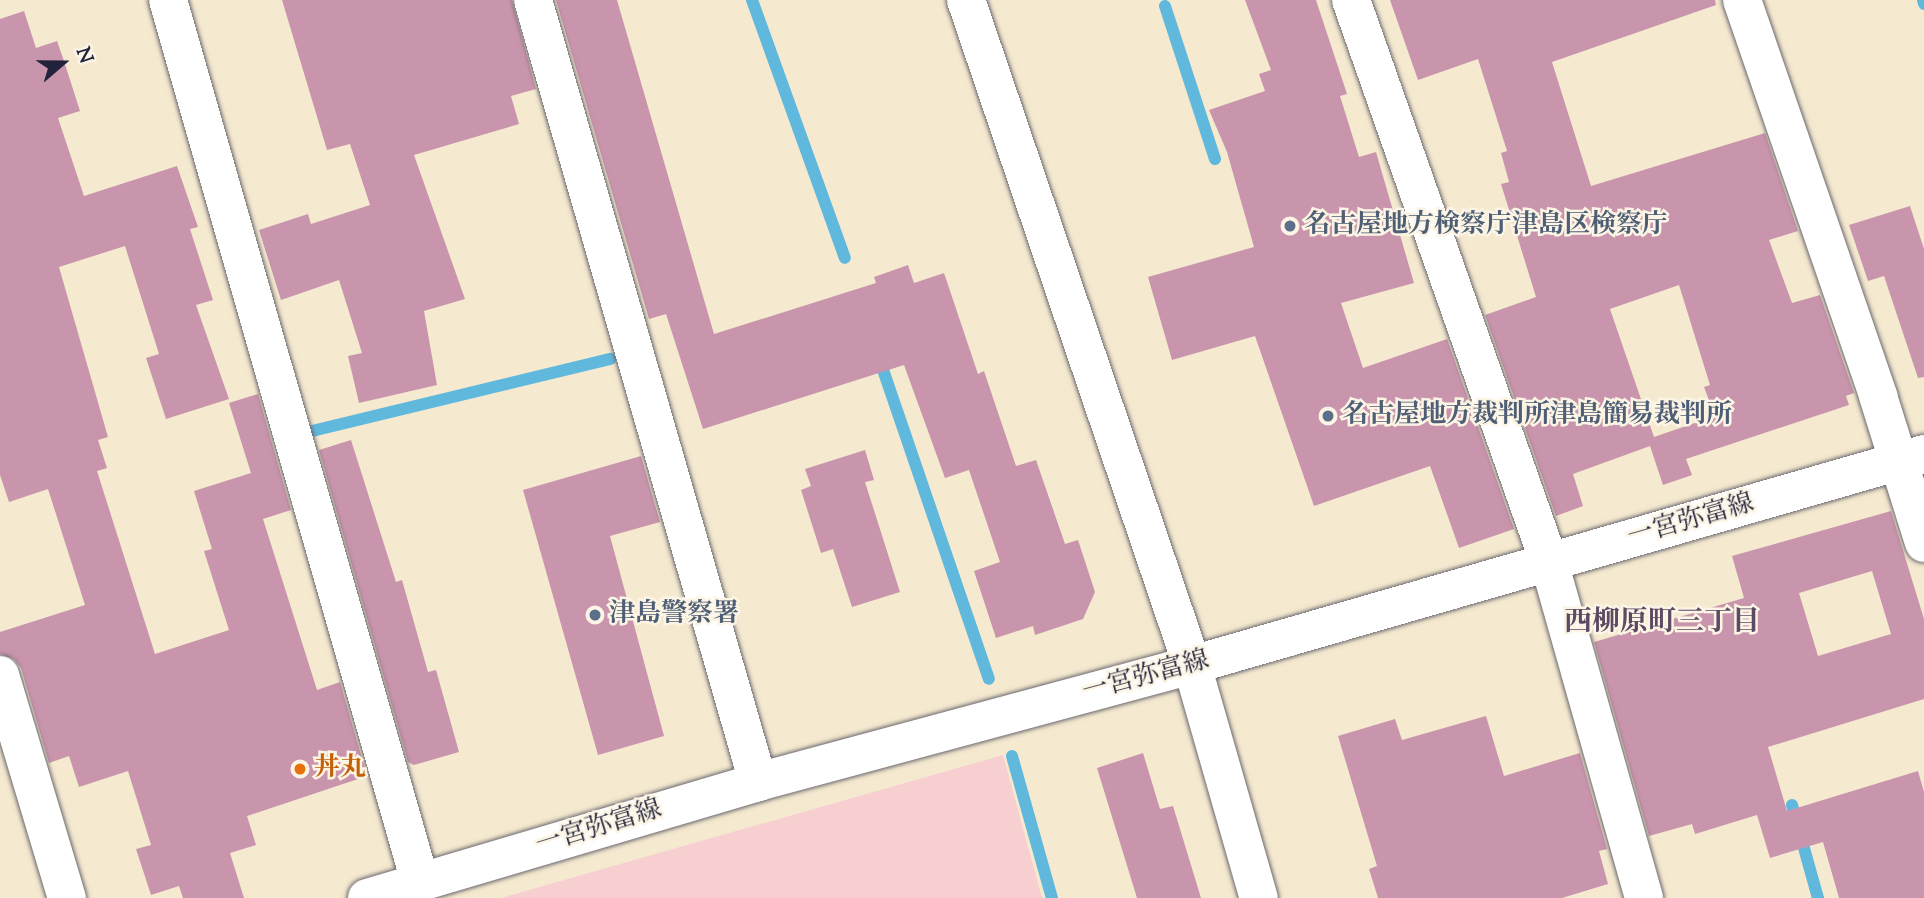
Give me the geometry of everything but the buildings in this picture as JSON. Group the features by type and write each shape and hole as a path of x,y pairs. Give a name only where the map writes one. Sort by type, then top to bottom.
{"street":[{"path":"168,0 420,882"},
{"path":"533,0 758,782"},
{"path":"966,0 1192,665 1259,898"},
{"path":"1351,0 1549,562 1644,898"},
{"path":"1742,0 1912,457 1924,543"},
{"name":"一宮弥富線","path":"367,898 758,782 1192,665 1912,457"},
{"path":"0,675 67,898"}],"shaded area":[{"path":"1003,755 1042,898 501,898"}],"waterway":[{"path":"752,0 845,258"},
{"path":"1923,0 1924,4"},
{"path":"1165,6 1215,159"},
{"path":"879,358 989,679"},
{"path":"312,431 610,359"},
{"path":"1012,756 1052,898"},
{"path":"1792,805 1818,898"}],"place":[{"name":"名古屋地方検察庁津島区検察庁","path":"1290,226"},
{"name":"名古屋地方裁判所津島簡易裁判所","path":"1328,416"},
{"name":"津島警察署","path":"595,615"},
{"name":"丼丸","path":"300,769"}],"district":[{"name":"西柳原町三丁目","path":"1662,623"}]}
